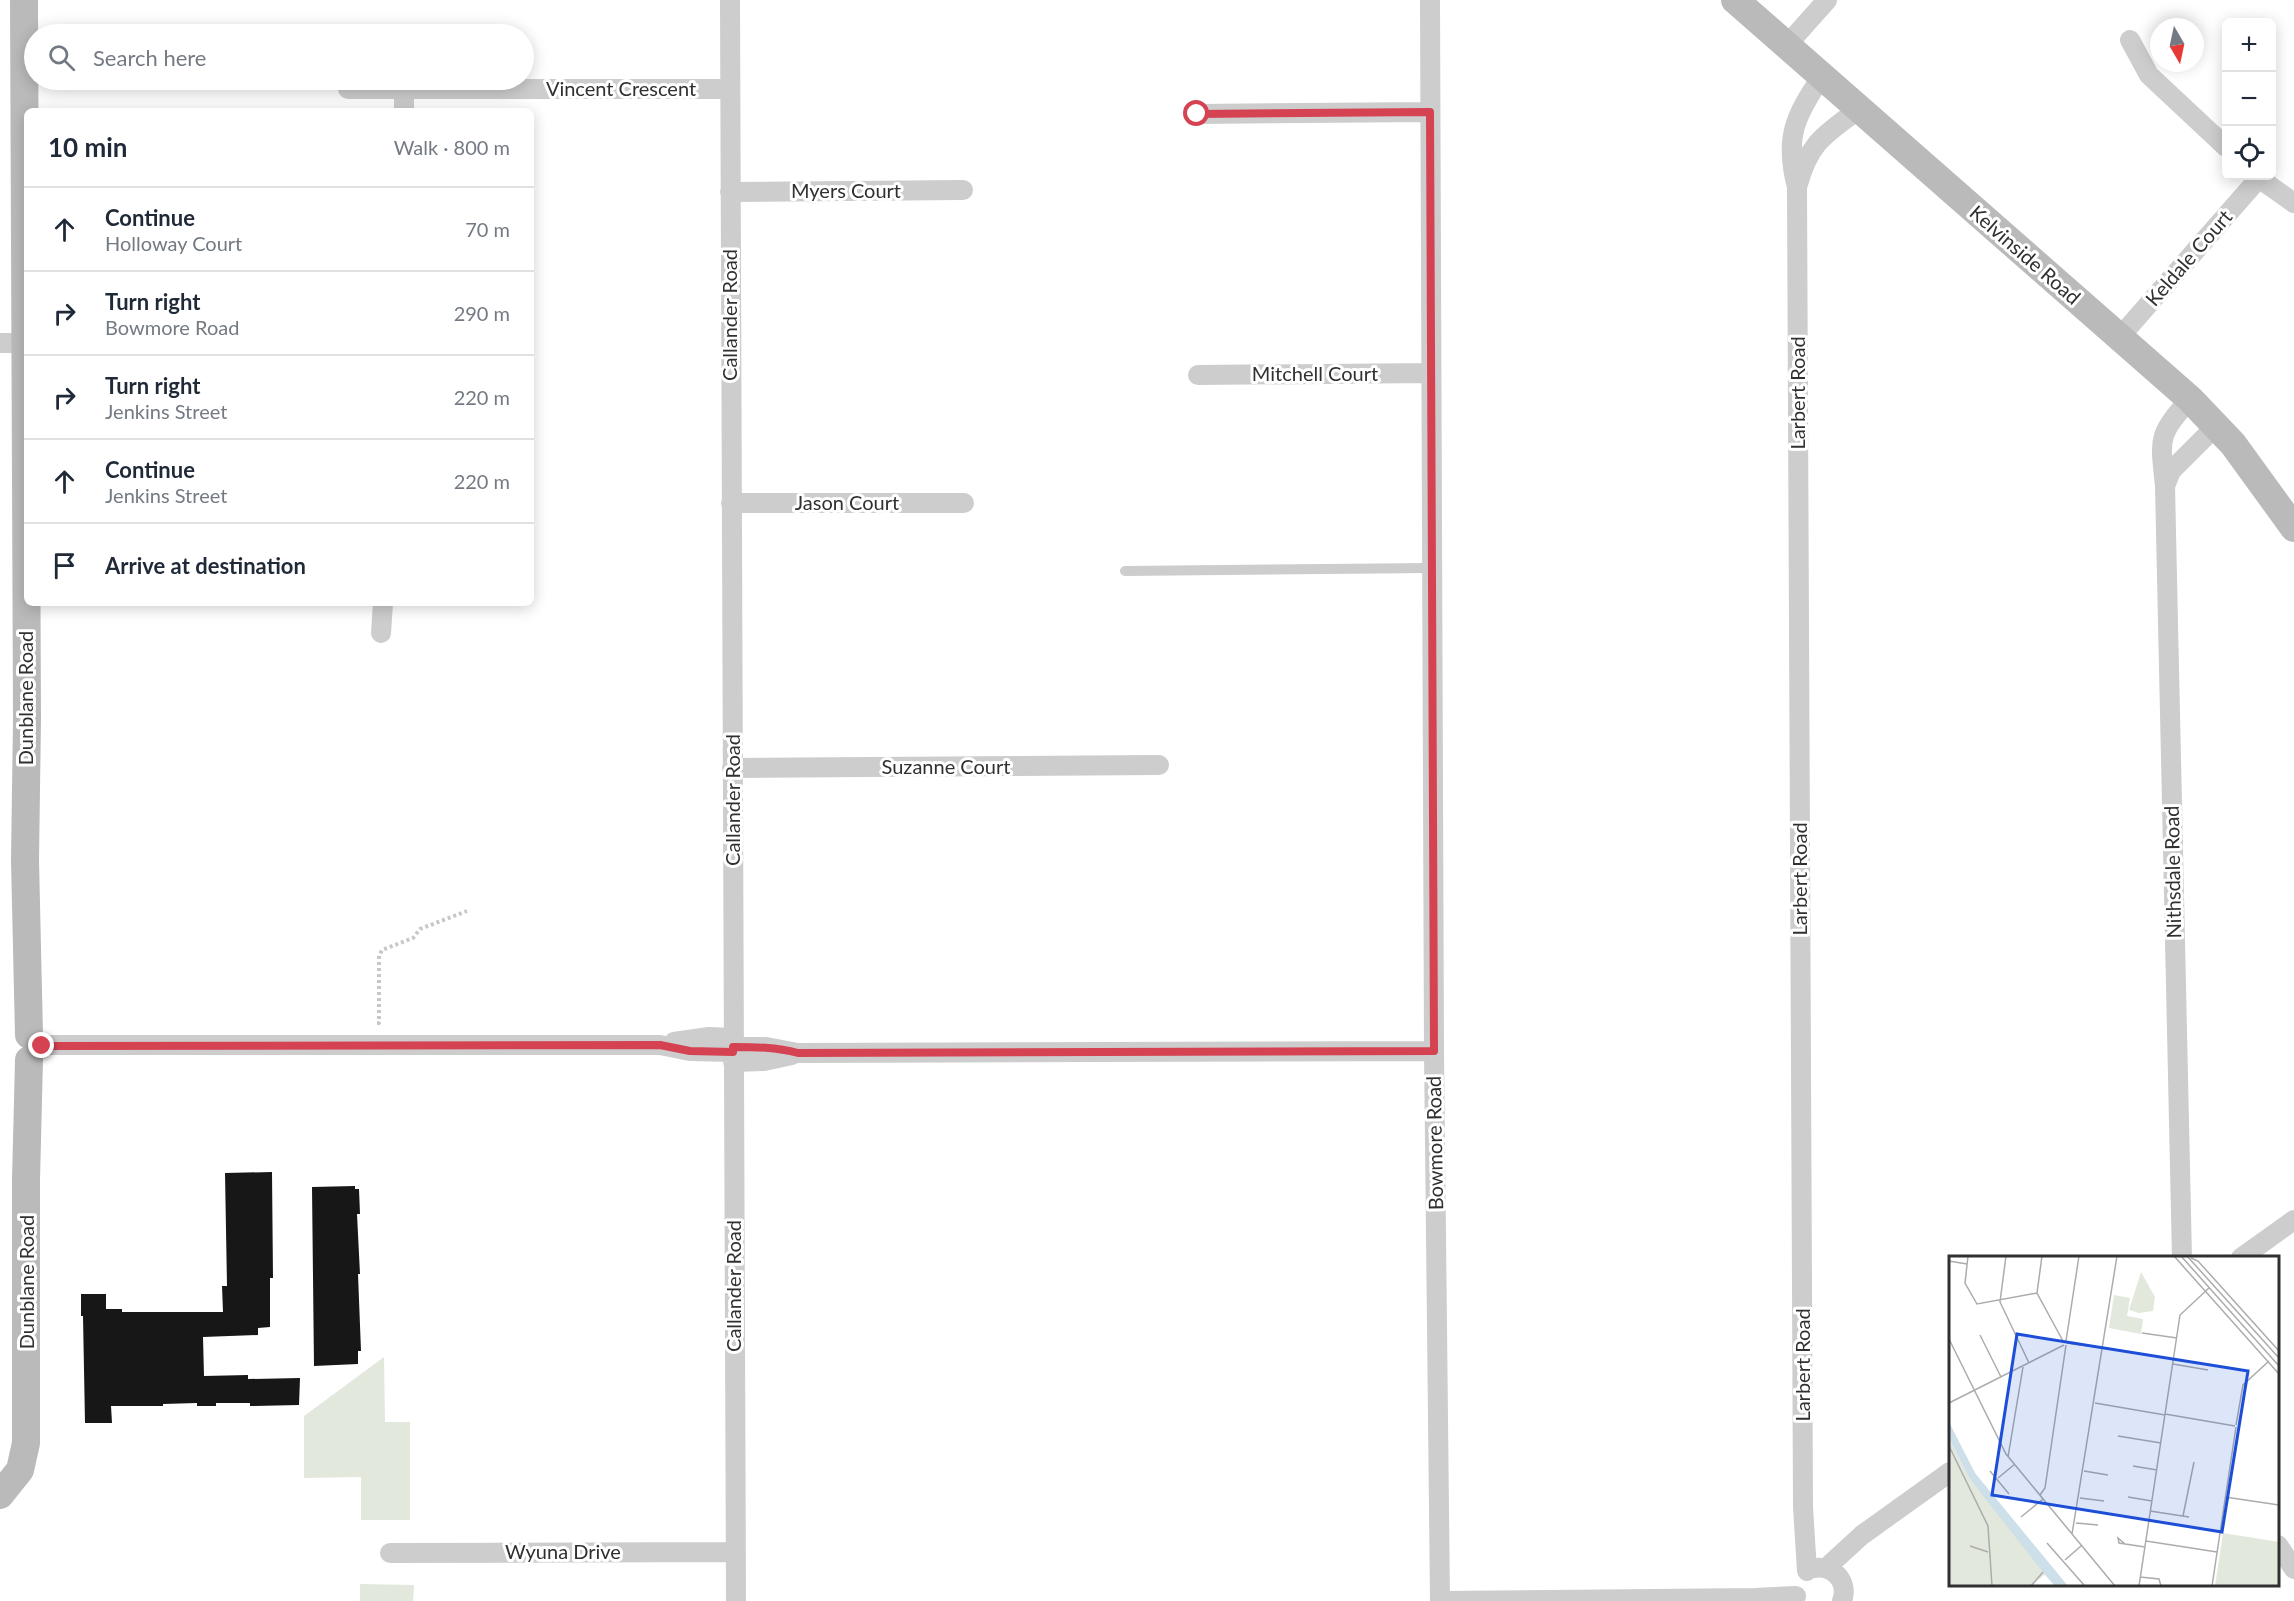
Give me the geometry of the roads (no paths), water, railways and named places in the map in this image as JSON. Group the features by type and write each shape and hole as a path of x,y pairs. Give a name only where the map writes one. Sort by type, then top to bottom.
{"street":[{"name":"Dunblane Road","path":"0,1496 20,1470 26,1443 26,1180 33,1047 25,860 27,719 12,343 24,0"},
{"name":"Callander Road","path":"730,0 736,1601"},
{"name":"Bowmore Road","path":"1430,0 1434,1051 1440,1601"},
{"name":"Kelvinside Road","path":"1735,0 2190,399 2248,464 2294,528"},
{"path":"1787,45 1827,0"},
{"path":"2130,40 2149,75 2222,143"},
{"name":"Larbert Road","path":"1816,1569 1803,1507 1797,187 1792,168 1794,126 1803,105 1822,76"},
{"name":"Vincent Crescent","path":"534,90 730,89"},
{"path":"404,90 404,108"},
{"name":"Larbert Road","path":"1797,187 1810,150 1859,109"},
{"path":"1197,114 1430,112"},
{"name":"Keldale Court","path":"2119,338 2255,180"},
{"name":"Keldale Court","path":"2262,180 2294,203"},
{"name":"Myers Court","path":"730,192 963,190"},
{"name":"Mitchell Court","path":"1198,375 1431,373"},
{"name":"Nithsdale Road","path":"2182,1256 2165,486 2162,440 2169,425 2190,399"},
{"path":"2165,486 2171,471 2216,426"},
{"name":"Jason Court","path":"731,503 964,502"},
{"path":"381,633 382,606"},
{"name":"Suzanne Court","path":"732,768 1159,765"},
{"path":"33,1047 660,1045 687,1039 781,1059 798,1053 1434,1051"},
{"path":"2242,1256 2294,1220"},
{"path":"1440,1601 1797,1598 1798,1581 1949,1473"},
{"path":"2279,1548 2294,1569"},
{"name":"Wyuna Drive","path":"390,1553 736,1552"},
{"path":"1816,1569 1839,1576 1845,1591 1842,1601"}],"lane":[{"path":"1125,571 1432,568"}]}
